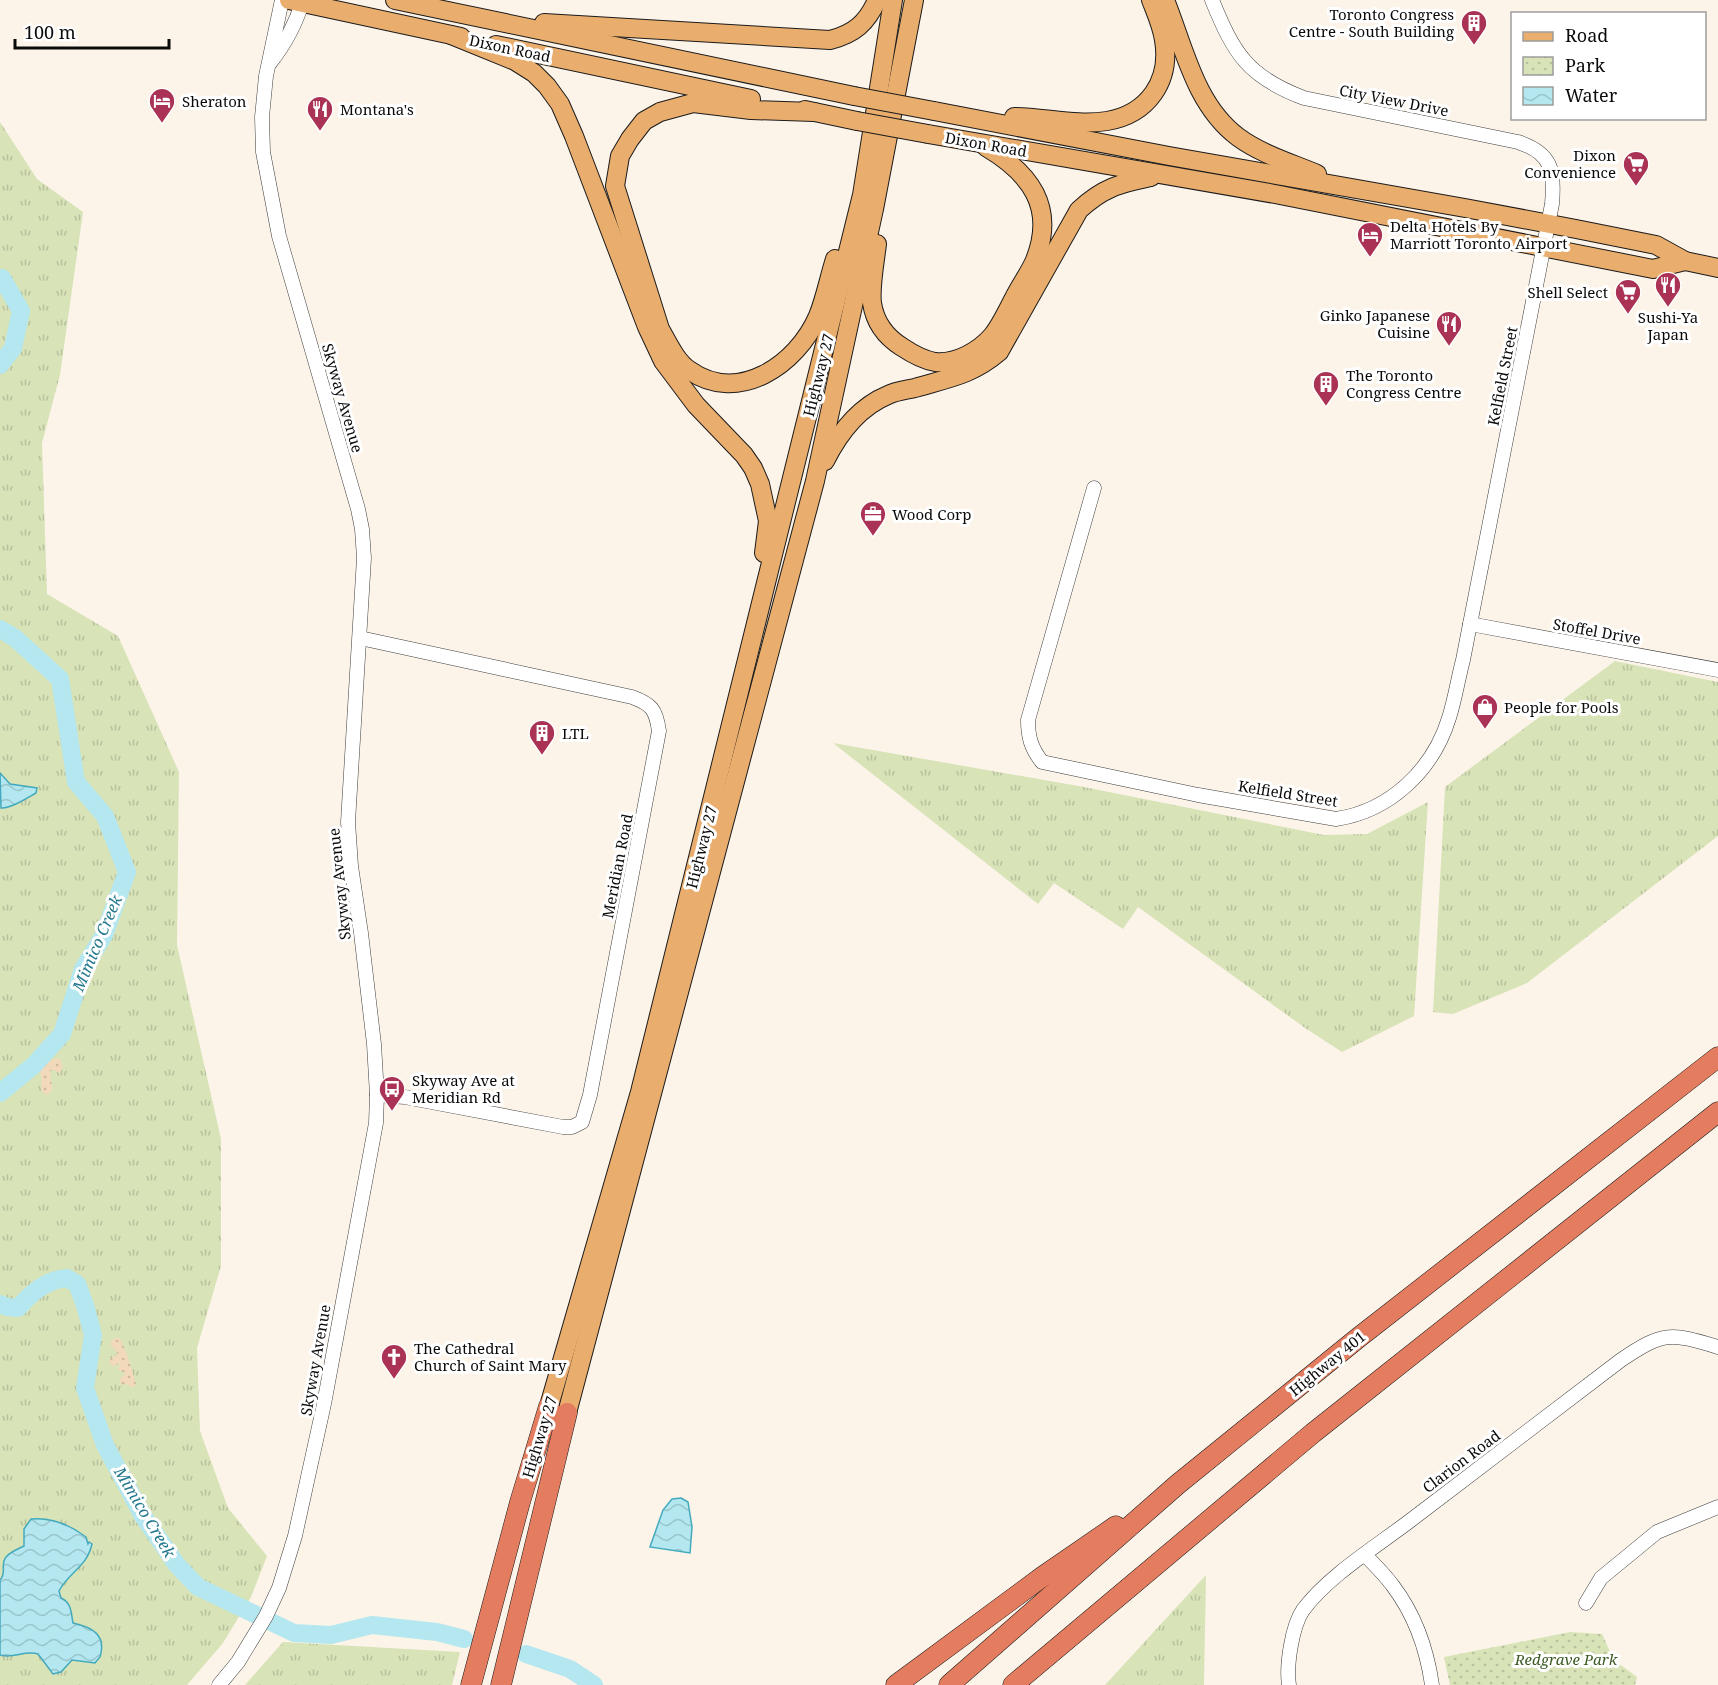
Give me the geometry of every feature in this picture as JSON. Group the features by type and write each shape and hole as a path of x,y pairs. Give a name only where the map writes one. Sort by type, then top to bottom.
{"highway":[{"name":"Highway 401","path":"949,1685 1178,1484 1358,1338 1718,1057"},
{"path":"1012,1685 1304,1440 1718,1112"},
{"name":"Highway 27","path":"471,1685 520,1502 558,1409"},
{"name":"Highway 27","path":"501,1685 558,1409"},
{"path":"896,1685 1042,1577 1178,1484"}],"main road":[{"name":"Dixon Road","path":"395,0 854,96 1656,245 1685,261 1718,268"},
{"path":"494,21 586,24 830,40 844,37 856,30 872,13 877,0"},
{"name":"Highway 27","path":"558,1409 640,1092 862,195 893,0"},
{"name":"Highway 27","path":"558,1409 815,481 874,209 914,0"},
{"path":"966,117 1032,117 1092,122 1128,116 1139,109 1154,93 1165,64 1164,38 1151,0"},
{"path":"1165,0 1197,86 1218,119 1238,137 1265,153 1352,188"},
{"name":"Dixon Road","path":"298,1 857,121 1275,194 1653,269 1685,261"},
{"path":"451,35 515,61 547,86 560,104 647,327 663,361 696,405 744,455 760,484 768,521 764,551 764,593"},
{"path":"814,112 750,110 693,103 676,106 644,121 620,156 615,186 618,198 660,329 670,348 687,369 704,379 723,384 742,383 754,380 774,369 796,349 817,317 843,231 862,195"},
{"path":"874,209 877,237 872,302 878,323 889,339 912,353 935,362 950,361 977,350 993,335 1035,260 1043,227 1037,198 1023,174 1003,157 980,143"},
{"path":"815,481 844,430 856,415 870,404 889,394 968,373 999,352 1071,222 1079,210 1093,197 1108,187 1160,175"},
{"path":"1275,194 1278,175"}],"street":[{"name":"Skyway Avenue","path":"219,1685 252,1640 266,1616 279,1588 295,1536 324,1404 376,1123 377,1095 348,822 360,638 362,529 279,236 263,152 262,117 266,76 282,0"},
{"name":"City View Drive","path":"1212,0 1224,31 1240,57 1262,78 1281,89 1304,98 1508,140 1535,149 1549,163 1553,178 1552,204 1548,224"},
{"name":"Skyway Avenue","path":"269,65 284,46 298,17 298,1"},
{"name":"Kelfield Street","path":"1094,488 1028,720 1033,752 1042,762 1316,816 1336,819 1372,809 1394,796 1420,771 1433,755 1449,718 1463,660 1548,224"},
{"name":"Stoffel Drive","path":"1470,624 1718,670"},
{"name":"Meridian Road","path":"360,638 632,697 647,702 658,723 659,731 590,1095 582,1122 572,1127 563,1127 405,1097 377,1095"},
{"name":"Clarion Road","path":"1288,1685 1293,1633 1302,1611 1322,1589 1365,1555 1621,1360 1644,1345 1659,1338 1686,1337 1718,1347"},
{"path":"1586,1603 1600,1578 1657,1532 1718,1507"},
{"path":"1365,1555 1395,1588 1418,1628 1429,1665 1432,1685"}],"green space":[{"path":"0,122 37,179 83,212 60,375 42,443 47,594 118,636 179,772 177,945 221,1139 221,1266 197,1348 200,1431 228,1508 267,1556 251,1597 223,1643 187,1685 0,1685"},
{"path":"1615,661 1718,682 1718,836 1527,983 1453,1014 1433,1012 1445,787"},
{"path":"833,743 1084,787 1324,835 1367,834 1428,802 1414,1016 1342,1052 1305,1028 1138,907 1123,929 1054,883 1038,904"},
{"path":"1206,1575 1204,1685 1105,1685"},
{"name":"Redgrave Park","path":"1570,1632 1602,1634 1614,1660 1637,1677 1635,1685 1450,1685 1444,1657"},
{"path":"283,1642 460,1652 452,1685 245,1685"}],"sand":[{"path":"58,1058 62,1064 62,1070 59,1073 50,1071 52,1090 46,1095 41,1090 42,1078 39,1068"},
{"path":"118,1337 126,1352 136,1384 132,1388 120,1382 121,1377 126,1374 118,1369 121,1363 113,1366 109,1362 118,1354 111,1345 111,1341"}],"water":[{"path":"0,773 10,784 37,788 36,793 14,805 1,808"},
{"path":"681,1498 688,1502 692,1527 690,1553 650,1547 663,1510 672,1499"},
{"path":"31,1519 46,1519 67,1526 86,1537 88,1544 89,1542 92,1544 82,1564 59,1591 61,1598 69,1605 73,1623 91,1629 99,1637 102,1649 95,1663 72,1660 61,1672 53,1674 38,1654 0,1655 0,1580 6,1557 24,1546 24,1529"}],"waterway":[{"name":"Mimico Creek","path":"0,278 21,311 13,348 0,365"},
{"name":"Mimico Creek","path":"0,629 15,638 60,679 76,782 105,816 127,872 104,935 83,969 62,1034 34,1065 0,1093"},
{"name":"Mimico Creek","path":"0,1304 18,1308 40,1288 59,1279 67,1278 77,1284 93,1335 85,1388 105,1445 143,1516 177,1565 198,1587 294,1633 331,1635 372,1625 437,1632 464,1639"},
{"name":"Mimico Creek","path":"526,1654 570,1669 594,1685"}],"place":[{"name":"Toronto Congress Centre - South Building","path":"1474,46"},
{"name":"Sheraton","path":"162,124"},
{"name":"Montana's","path":"320,132"},
{"name":"Dixon Convenience","path":"1636,187"},
{"name":"Delta Hotels By Marriott Toronto Airport","path":"1370,258"},
{"name":"Sushi-Ya Japan","path":"1668,308"},
{"name":"Shell Select","path":"1628,315"},
{"name":"Ginko Japanese Cuisine","path":"1449,347"},
{"name":"The Toronto Congress Centre","path":"1326,407"},
{"name":"Wood Corp","path":"873,537"},
{"name":"People for Pools","path":"1485,730"},
{"name":"LTL","path":"542,756"},
{"name":"Skyway Ave at Meridian Rd","path":"392,1112"},
{"name":"The Cathedral Church of Saint Mary","path":"394,1380"}]}
